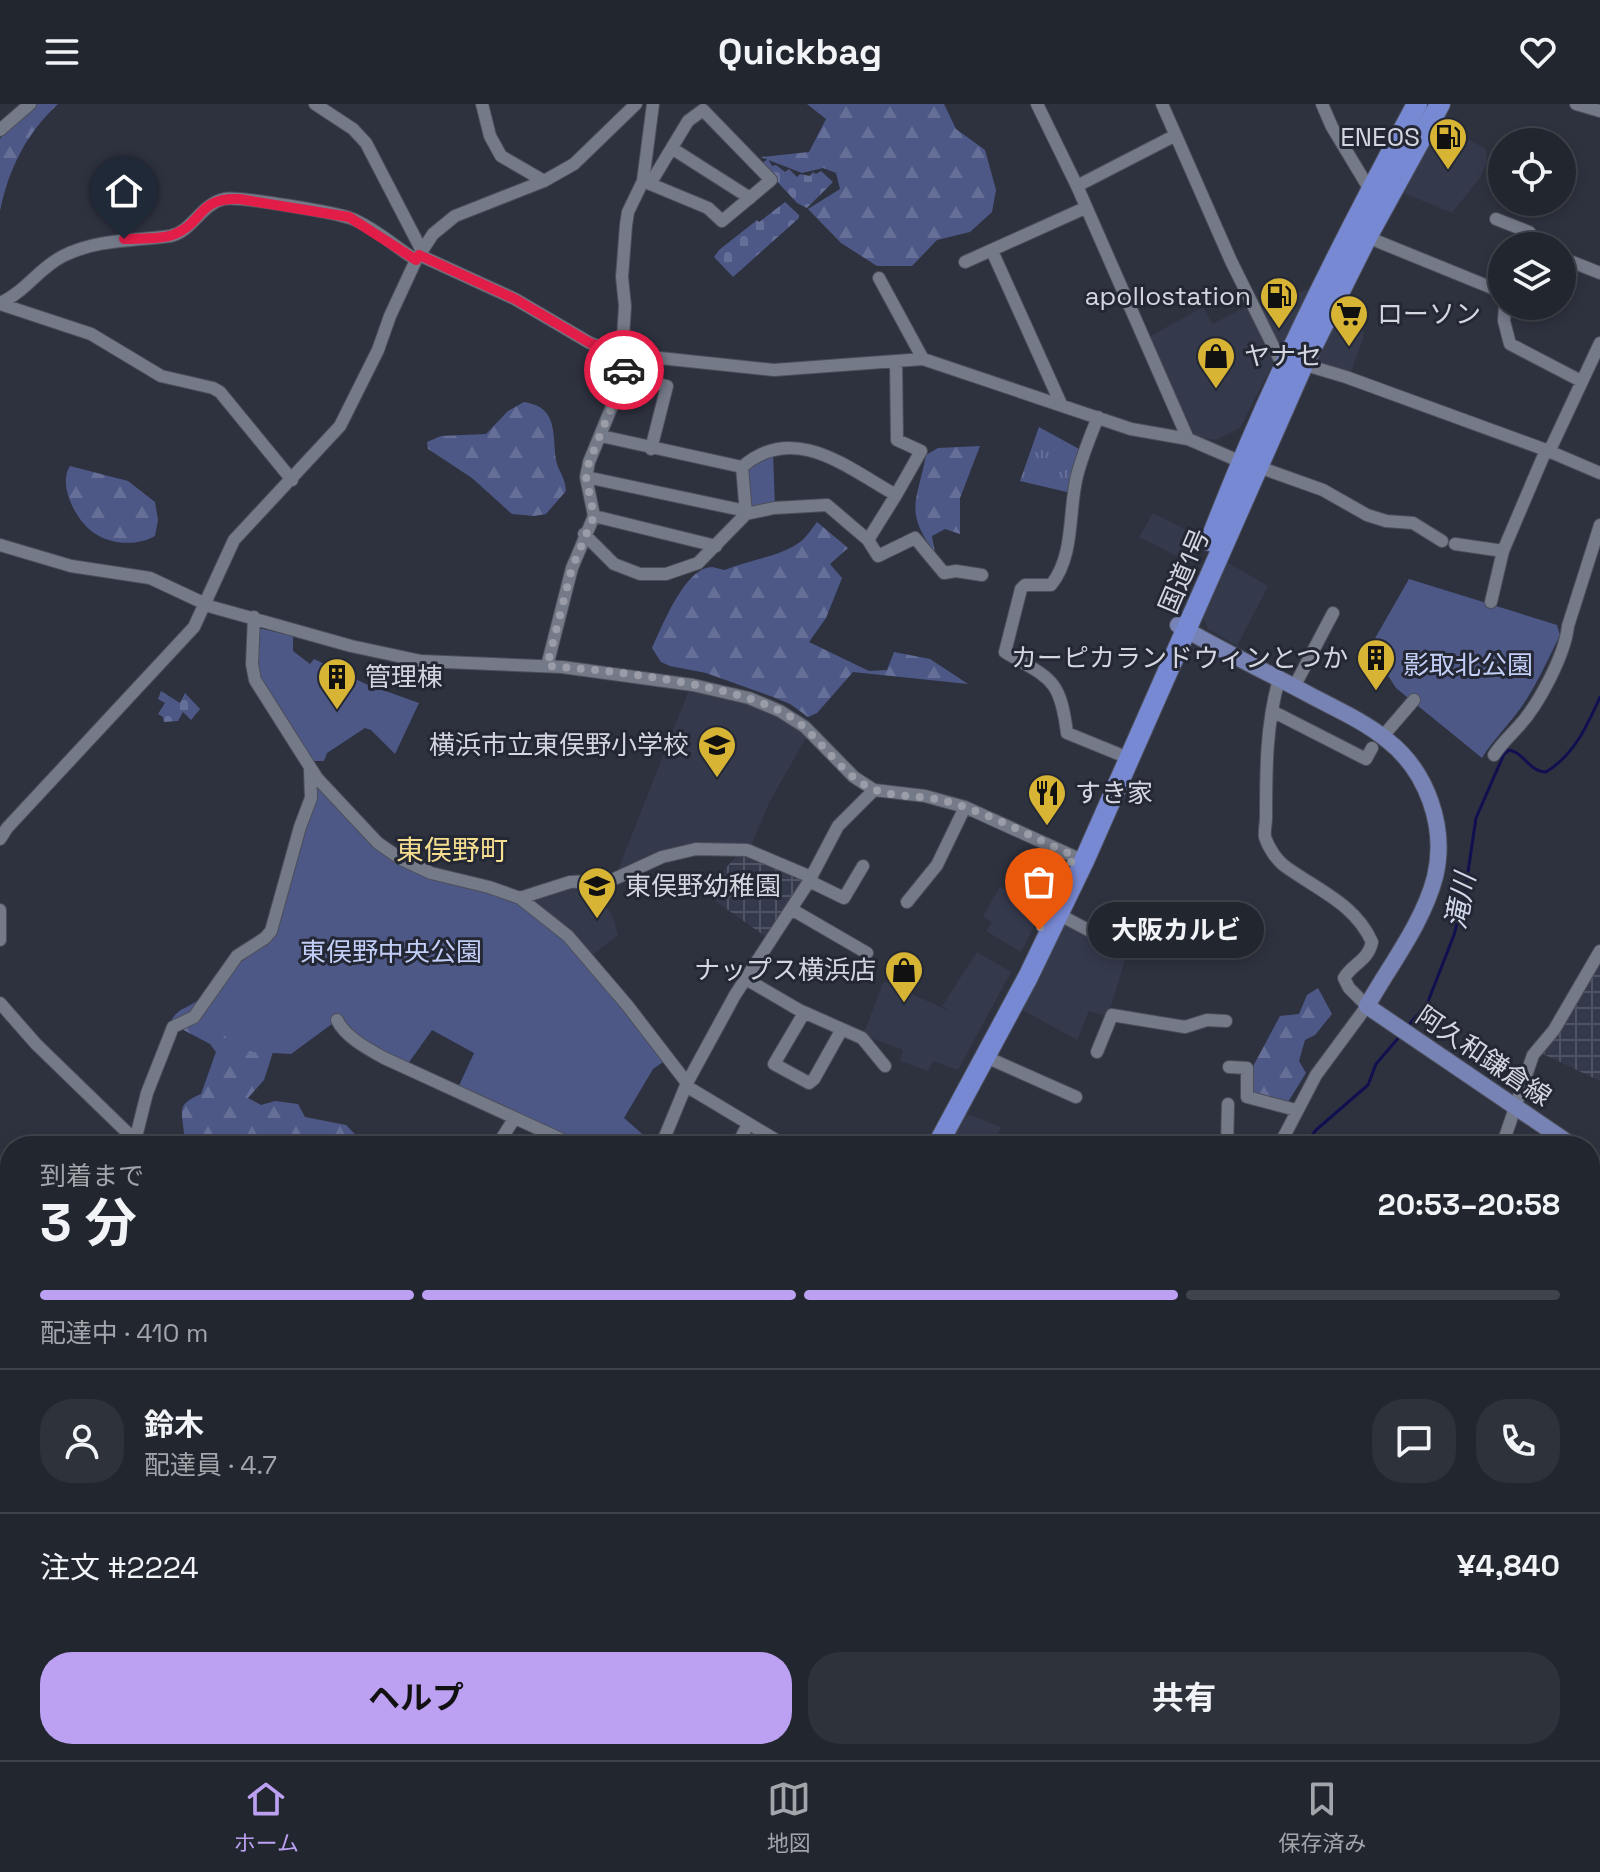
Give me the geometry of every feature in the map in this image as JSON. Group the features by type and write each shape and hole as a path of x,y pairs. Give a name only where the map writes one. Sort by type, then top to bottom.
{"highway":[{"name":"国道1号","path":"931,1136 1079,858 1183,628 1291,363 1370,190 1417,104"},
{"name":"国道1号","path":"1291,363 1367,237 1440,104"},
{"name":"国道1号","path":"943,1136 1058,914 1121,755 1183,628"}],"main road":[{"path":"1183,628 1287,683 1377,742 1404,756 1421,778 1436,822 1438,862 1425,906 1367,1006"},
{"name":"阿久和鎌倉線","path":"1367,1006 1473,1076 1543,1136"},
{"name":"阿久和鎌倉線","path":"1513,1111 1556,1136"}],"street":[{"path":"0,130 30,104"},
{"path":"315,104 353,129 366,143 419,256"},
{"path":"482,104 490,136 501,156 544,181"},
{"path":"0,839 194,627 234,540 340,426 378,350 390,316 419,256 433,234 455,216 544,181 574,164 636,104"},
{"path":"646,182 653,104"},
{"path":"1037,104 1077,186 1188,439"},
{"path":"1162,104 1231,261 1291,363 1346,377 1600,473"},
{"path":"1322,104 1332,127 1370,190"},
{"path":"1576,104 1600,111"},
{"path":"547,666 572,568 594,516 586,477 589,462 624,377 622,277 628,212 646,182 673,149 688,121 703,110 771,180 722,221 708,208 646,182"},
{"path":"1077,186 1174,136"},
{"path":"673,149 750,198"},
{"path":"0,303 15,294 44,267 65,255 102,243 176,234 203,209 224,199 253,201 349,217 419,256 515,299 590,343 622,354 774,370 923,359 1131,429 1188,439 1251,466 1323,490 1367,515 1386,521 1413,523 1449,543 1503,551"},
{"path":"965,262 1085,208"},
{"path":"1496,219 1529,232"},
{"path":"1367,237 1488,286"},
{"path":"992,251 1061,404"},
{"path":"1576,264 1600,273"},
{"path":"879,278 923,359"},
{"path":"0,303 91,334 161,376 220,392 292,480"},
{"path":"1504,320 1510,344 1581,381"},
{"path":"1491,602 1503,551 1600,343"},
{"path":"868,540 921,451 897,440 896,361"},
{"path":"624,377 667,386 651,449"},
{"path":"1098,417 1076,478 1070,531 1062,564 1051,585 1025,585 1021,589 1005,652 1041,672 1059,691 1067,733 1121,755"},
{"path":"601,436 742,467"},
{"path":"742,467 750,460 784,448 816,450 896,495"},
{"path":"584,534 609,560 640,574 679,572 698,563 746,512 742,467"},
{"path":"586,477 746,512 827,505 868,540 878,556 915,538 944,573 956,571 982,575"},
{"path":"594,516 716,546"},
{"path":"1494,755 1504,739 1520,726 1550,678 1567,640 1568,626 1600,525"},
{"path":"0,545 71,566 150,578 206,604 351,646 421,661 547,666 678,683 749,698 780,711 805,727 854,777 874,790 925,796 965,807 1079,858"},
{"path":"1284,1136 1316,1075 1367,1006 1345,983 1344,978 1369,953 1370,938 1351,911 1283,865 1265,837 1265,765 1272,711 1333,613"},
{"path":"254,617 253,673 309,767 378,843 401,859 431,873 520,898 568,936 627,1005 686,1084 769,1136"},
{"path":"1272,711 1366,759 1414,700"},
{"path":"139,1136 147,1093 173,1027 194,1017 237,956 271,931 311,798 309,767"},
{"path":"665,1136 686,1084 746,979 810,879 844,818 874,790"},
{"path":"907,902 937,865 965,807"},
{"path":"520,898 570,882 612,880 662,857 696,849 747,850 844,898 863,866"},
{"path":"791,909 867,953"},
{"path":"0,910 0,940"},
{"path":"1058,914 1130,952"},
{"path":"1505,1136 1533,1055 1554,1030 1600,951"},
{"path":"746,979 778,1000 866,1041 885,1066"},
{"path":"0,1003 36,1044 130,1136"},
{"path":"804,1013 774,1064 809,1083 842,1029"},
{"path":"1097,1052 1112,1015 1185,1027 1207,1020 1226,1021"},
{"path":"337,1020 338,1025 355,1039 384,1058 553,1136"},
{"path":"986,1057 1076,1097"},
{"path":"1229,1067 1247,1068 1247,1097 1296,1110"},
{"path":"1227,1136 1228,1104"},
{"path":"503,1136 514,1119"},
{"path":"742,1136 748,1124"}],"shaded area":[{"name":"ENEOS","path":"1440,123 1486,149 1487,163 1479,179 1452,213 1401,192"},
{"name":"apollostation","path":"1313,287 1280,351 1259,310"},
{"name":"ヤナセ","path":"1249,305 1275,360 1240,428 1216,440 1195,437 1147,338 1203,307 1213,324"},
{"path":"1343,307 1364,319 1363,339 1350,374 1316,361"},
{"path":"1153,513 1203,538 1193,564 1139,537"},
{"path":"1225,561 1268,586 1237,646 1208,629 1203,617"},
{"name":"横浜市立東俣野小学校","path":"689,690 750,705 778,716 800,730 806,738 770,801 751,846 645,858 618,870"},
{"path":"739,853 801,878 803,883 769,939 704,893"},
{"path":"593,886 612,915 618,935 590,957 529,902 549,889"},
{"path":"1000,887 1043,909 1021,952 986,931 992,922 983,916"},
{"path":"1064,921 1126,956 1108,1017 1089,1011 1077,1040 1021,1009"},
{"name":"ナップス横浜店","path":"977,952 1011,972 958,1070 933,1061 928,1071 900,1061 903,1050 863,1035 884,981 951,1012 942,1006"},
{"path":"1600,960 1600,1081 1539,1052"},
{"path":"965,1113 1001,1127 996,1136 952,1136"}],"green space":[{"path":"30,104 58,104 37,127 20,153 8,180 0,211 0,139 17,114"},
{"path":"807,104 944,104 956,129 985,150 996,190 992,212 970,232 937,240 912,266 877,266 841,243 808,209 840,189 836,173 823,168 802,173 761,157 809,152 826,119"},
{"path":"768,159 772,166 776,165 785,172 789,169 797,177 821,171 833,182 807,208 797,203 761,164"},
{"path":"785,202 799,218 733,277 714,257 757,220 759,222"},
{"path":"524,402 543,410 552,424 556,460 566,491 546,514 534,516 512,514 472,478 428,449 427,442 441,436 486,434 508,411"},
{"path":"1039,427 1081,450 1071,493 1020,481"},
{"path":"980,446 960,498 960,534 945,529 932,536 935,553 925,539 916,516 926,455 938,448"},
{"path":"773,453 775,506 750,507 748,465"},
{"path":"70,466 128,481 155,502 158,520 155,536 133,543 116,542 94,533 81,521 67,493"},
{"path":"817,522 848,548 830,564 842,578 826,618 809,642 869,671 887,670 894,652 930,659 968,684 853,672 817,713 808,717 773,697 706,673 661,662 652,648 668,613 693,577 712,567 725,570 783,551 803,540"},
{"name":"影取北公園","path":"1409,579 1557,625 1560,635 1533,689 1482,758 1396,688 1370,647"},
{"path":"254,627 293,636 293,651 310,664 314,659 366,684 419,703 395,754 371,730 365,728 327,753 324,761 314,761 278,715 252,664"},
{"path":"161,691 180,703 185,693 200,709 191,720 183,712 178,721 164,722 158,714 165,703 158,699"},
{"name":"東俣野中央公園","path":"309,767 401,859 520,898 560,929 666,1060 653,1069 624,1118 645,1136 554,1136 456,1092 474,1053 432,1030 405,1068 336,1021 291,1054 253,1052 232,1043 220,1031 186,1021 222,976 265,938 311,798"},
{"path":"224,967 273,1052 264,1080 248,1098 261,1105 275,1101 298,1104 305,1117 346,1125 357,1136 182,1136 182,1109 188,1101 201,1094 216,1052 210,1044 174,1025 172,1019 199,999"},
{"path":"1318,988 1332,1014 1315,1035 1305,1040 1299,1061 1306,1073 1288,1102 1251,1095 1250,1072 1280,1016 1299,1014 1307,995"}],"waterway":[{"name":"滝川","path":"1407,1027 1427,1004 1454,935 1465,892 1476,818 1504,754 1509,750 1514,752 1535,769 1546,772 1572,748 1600,697"},
{"name":"滝川","path":"1312,1136 1368,1085 1376,1064 1400,1036"}],"way so far":[{"path":"624,370 624,377 589,462 586,477 594,516 572,568 547,666 693,685 749,698 780,711 805,727 854,777 874,790 925,796 965,807 1074,856 1039,930"}],"place":[{"name":"ENEOS","path":"1448,171"},
{"name":"apollostation","path":"1279,330"},
{"name":"ローソン","path":"1349,348"},
{"name":"ヤナセ","path":"1216,390"},
{"name":"カーピカランドウィンとつか","path":"1376,692"},
{"name":"管理棟","path":"337,711"},
{"name":"横浜市立東俣野小学校","path":"717,779"},
{"name":"すき家","path":"1047,827"},
{"name":"東俣野幼稚園","path":"597,920"},
{"name":"大阪カルビ","path":"1039,930"},
{"name":"ナップス横浜店","path":"904,1004"}],"district":[{"name":"東俣野町","path":"452,850"}],"route":[{"path":"124,239 176,234 203,209 224,199 339,214 362,223 416,260 419,255 486,284 590,343 622,354 624,370"}]}
